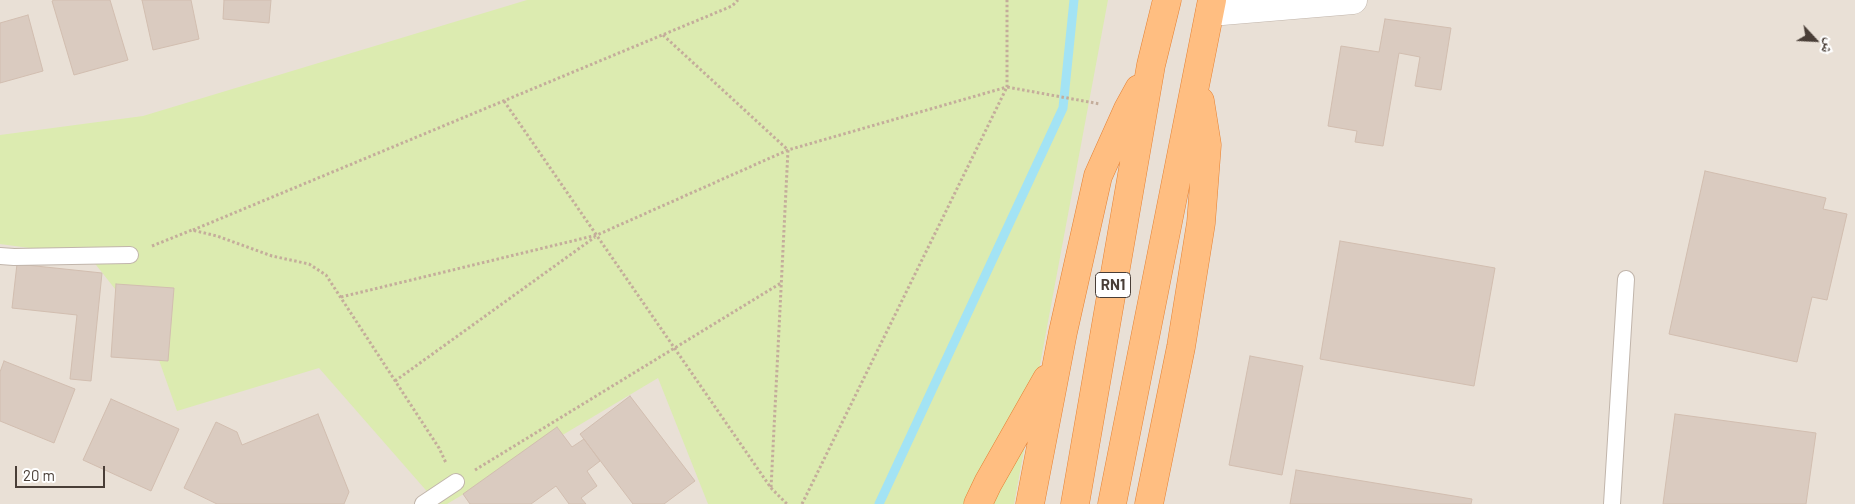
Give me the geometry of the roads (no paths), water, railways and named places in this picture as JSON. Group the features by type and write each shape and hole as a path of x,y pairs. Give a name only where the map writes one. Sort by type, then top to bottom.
{"highway":[{"name":"RN1","path":"1075,504 1152,65 1168,0"},
{"name":"RN1","path":"1112,504 1211,6"},
{"path":"1030,504 1058,360 1098,176 1128,110 1152,65"},
{"path":"1149,504 1181,347 1201,223 1207,145 1197,80"},
{"path":"978,504 1058,360"}],"street":[{"path":"1211,6 1353,0"}],"lane":[{"path":"0,256 130,255"},
{"path":"1612,504 1626,279"},
{"path":"423,504 456,482"}],"waterway":[{"path":"879,504 1063,108 1074,0"}]}
